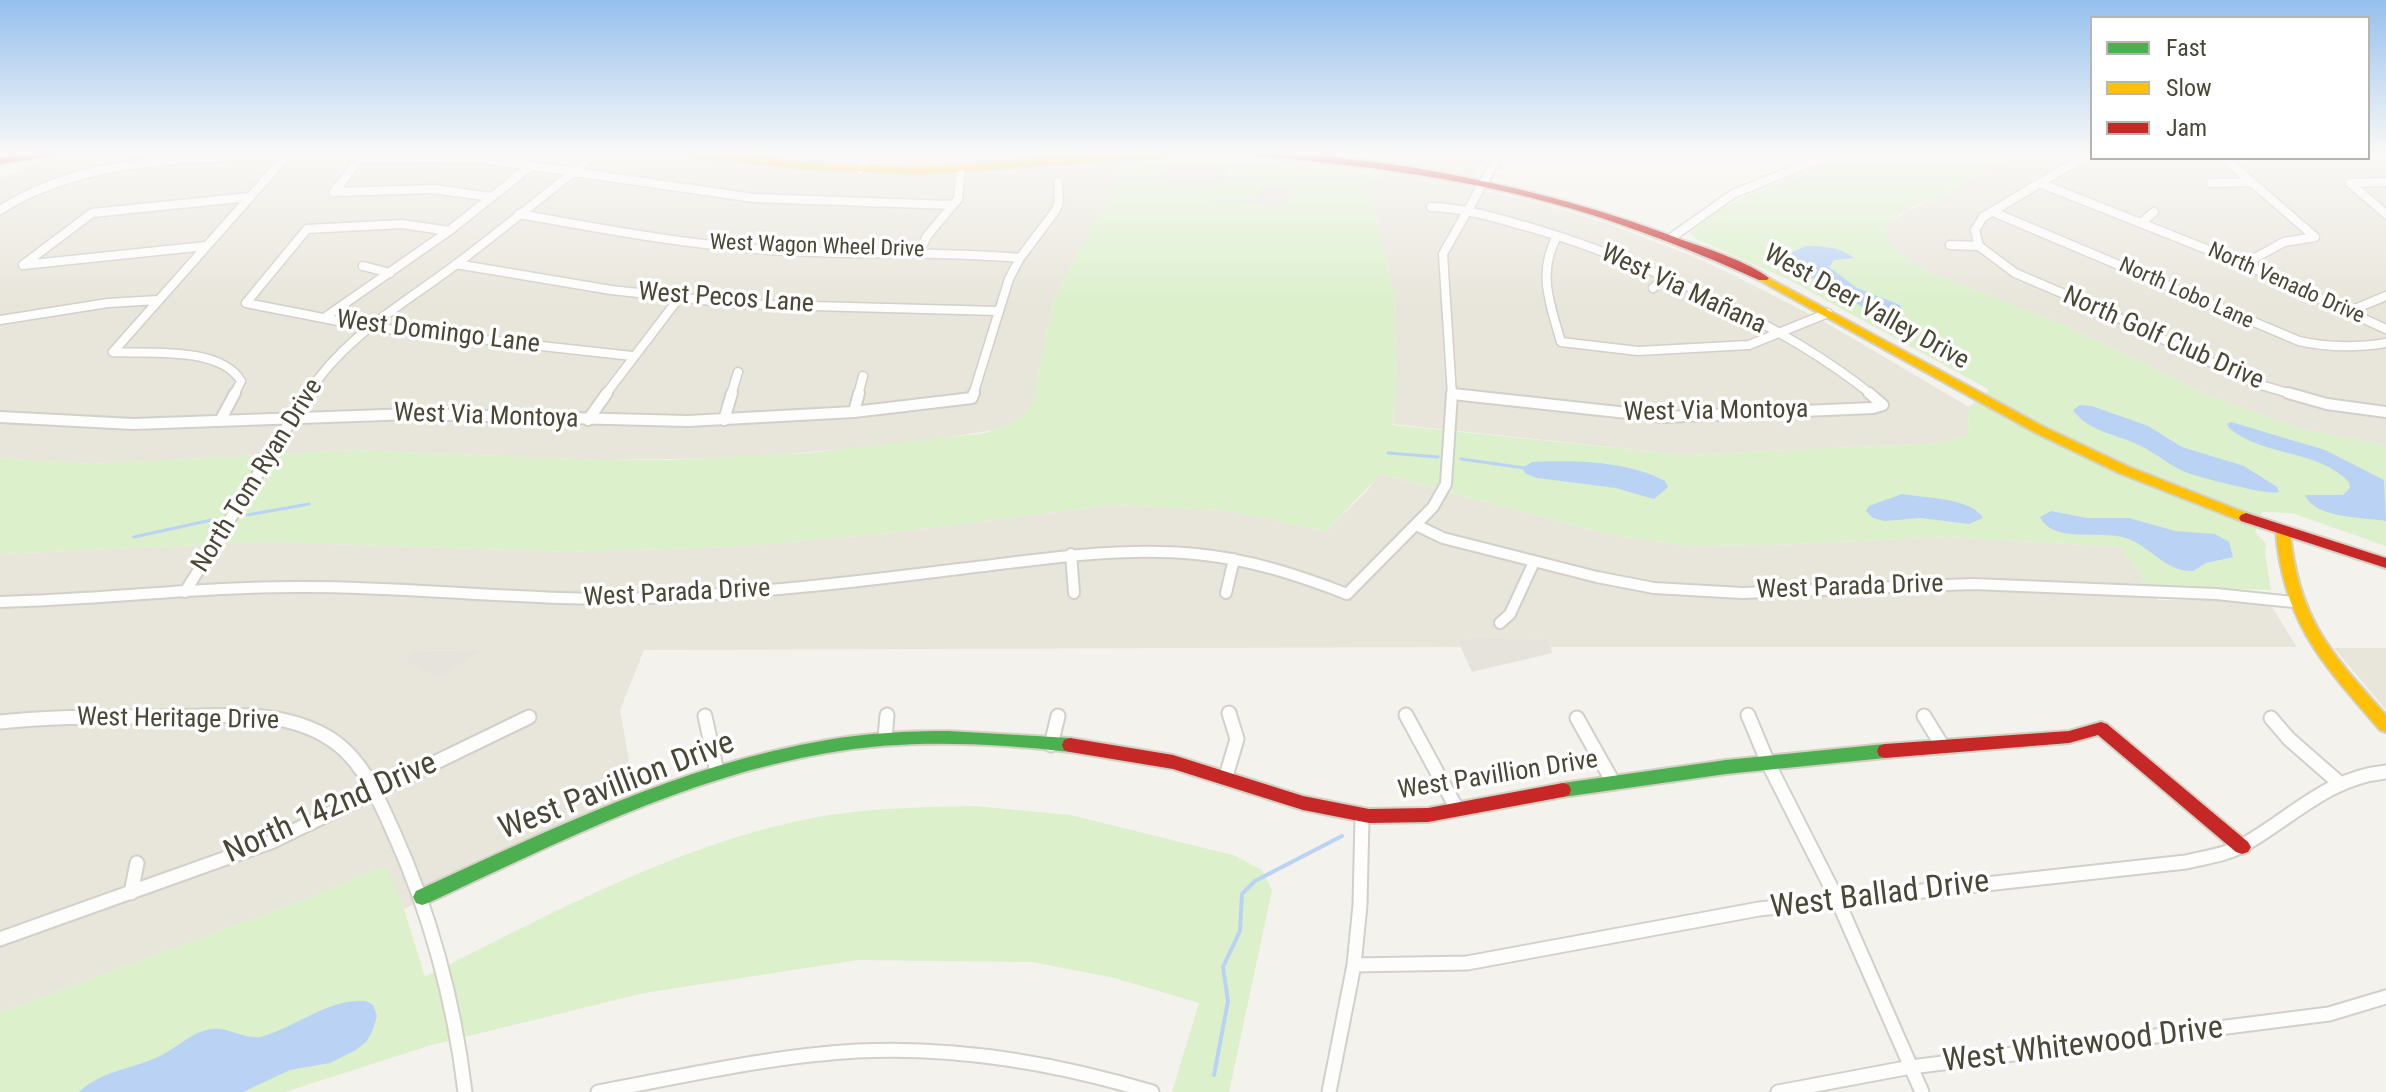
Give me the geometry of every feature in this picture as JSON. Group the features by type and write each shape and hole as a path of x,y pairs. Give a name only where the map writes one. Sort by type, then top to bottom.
{"street":[{"path":"182,204 92,213 23,265 206,246"},
{"path":"241,376 228,364 209,358 113,352 245,204"},
{"path":"324,318 449,231 482,204"},
{"name":"North Tom Ryan Drive","path":"185,592 317,379 369,327 532,204"},
{"path":"923,204 952,205"},
{"path":"998,311 1020,258 1058,204"},
{"path":"1416,525 1433,507 1446,484 1453,394 1451,321 1443,254 1470,204"},
{"name":"West Deer Valley Drive","path":"1575,204 1672,237 1742,267 2041,431 2159,485 2283,532 2386,563"},
{"path":"1672,237 1719,204"},
{"path":"1950,245 1979,246 1974,235 1976,223 2007,204"},
{"name":"North Venado Drive","path":"2093,204 2244,264 2386,329"},
{"path":"2244,264 2284,242 2315,237 2277,204"},
{"path":"920,251 927,236 952,205"},
{"name":"West Via Mañana","path":"1431,207 1466,211 1557,236 1705,295 1842,372 1883,405"},
{"name":"North Lobo Lane","path":"1993,212 2163,282 2271,333 2310,345 2349,347 2386,343"},
{"path":"2141,223 2154,212"},
{"name":"West Wagon Wheel Drive","path":"519,214 731,247 863,253 920,251 1020,258"},
{"name":"West Domingo Lane","path":"449,231 390,224 307,229 246,303 369,327 632,356"},
{"path":"1557,236 1547,251 1542,273 1561,342 1638,351 1749,345 1828,313"},
{"name":"North Golf Club Drive","path":"1979,246 2015,273 2104,311 2220,369 2287,394 2327,404 2386,412"},
{"name":"West Pecos Lane","path":"456,264 679,298 784,305 998,311"},
{"path":"363,266 390,273"},
{"path":"1653,288 1665,278"},
{"path":"2350,311 2386,296"},
{"path":"588,420 632,356 679,298"},
{"path":"0,320 94,305 158,300"},
{"name":"West Via Montoya","path":"0,417 93,423 412,414 588,420 724,420 854,412 972,398 998,311"},
{"path":"241,376 254,372"},
{"path":"724,420 738,372"},
{"path":"220,421 237,393 241,376"},
{"path":"854,412 863,376"},
{"name":"West Via Montoya","path":"1453,394 1664,417 1859,409 1883,405"},
{"name":"West Parada Drive","path":"0,602 260,587 560,600 642,598 750,592 1071,554 1158,550 1234,559 1308,577 1347,594 1416,525 1443,538 1534,562 1654,588 1707,593 1973,584 2216,594 2293,602"},
{"path":"2283,532 2285,580 2293,602 2320,647 2386,726"},
{"path":"1071,554 1074,593"},
{"path":"1226,593 1234,559"},
{"path":"1500,623 1510,614 1534,562"},
{"path":"1226,776 1237,739 1229,713"},
{"path":"885,739 887,715"},
{"path":"1406,715 1457,809"},
{"path":"1748,715 1768,763 1837,899 1922,1092"},
{"path":"705,716 717,772"},
{"path":"1051,745 1058,716"},
{"path":"1924,716 1943,747"},
{"name":"West Heritage Drive","path":"0,722 107,717 273,719 310,728 336,741 353,756 374,791 422,897 448,983 465,1092"},
{"name":"North 142nd Drive","path":"0,939 271,842 529,717"},
{"path":"1577,718 1613,782"},
{"path":"2271,718 2289,739 2337,781"},
{"name":"West Pavillion Drive","path":"422,897 588,824 717,772 821,749 885,739 977,738 1142,755 1226,776 1294,802 1362,817 1406,818 1613,782 1768,763 2069,737 2101,728 2242,847"},
{"name":"West Ballad Drive","path":"1354,965 1467,963 1759,909 2186,862 2242,847 2337,781 2371,772 2386,772"},
{"path":"1329,1092 1354,965 1360,905 1362,817"},
{"path":"131,893 137,863"},
{"name":"West Whitewood Drive","path":"1778,1092 1911,1067 2266,1024 2329,1014 2386,997"},
{"path":"598,1092 771,1060 857,1051 928,1050 1043,1062 1098,1074 1152,1092"}],"shaded area":[{"path":"0,204 1108,204 1078,251 1053,303 1032,405 1020,419 1000,429 913,443 739,458 601,460 353,450 93,464 0,458"},
{"path":"1374,204 1544,204 1609,224 1695,257 1823,321 1969,407 1968,436 1941,443 1686,455 1392,424 1397,383 1394,295"},
{"path":"1922,204 2386,204 2386,445 2301,429 2214,398 2066,326 1927,271 1902,256 1885,231 1889,223"},
{"path":"1380,474 1607,534 1689,546 1947,537 2121,547 2158,600 2234,600 2270,604 2297,647 1550,647 1548,640 1479,637 1458,641 1460,647 644,650 620,710 635,794 404,909 384,866 312,897 0,1013 0,554 269,542 568,552 732,547 882,534 1111,505 1224,510 1326,531","holes":["478,650 439,678 412,651"]},
{"path":"1479,637 1549,640 1552,653 1472,672 1458,641"},
{"path":"2334,648 2386,648 2386,710"},
{"path":"480,650 439,678 406,660 412,651"}],"green space":[{"path":"1108,204 1373,204 1394,295 1397,383 1392,425 1686,455 1941,443 1968,436 1969,407 1988,389 1791,281 1694,238 1690,232 1731,204 1919,204 1899,215 1885,231 1902,256 1927,271 2066,326 2214,398 2301,429 2386,445 2386,546 2292,513 2262,512 2255,532 2266,544 2271,590 2148,586 2121,547 1947,537 1689,546 1607,534 1381,474 1326,531 1224,510 1111,505 882,534 732,547 568,552 269,542 0,554 0,458 93,464 353,450 672,460 808,453 986,433 1020,419 1032,404 1053,303 1078,251"},
{"path":"975,806 1070,815 1233,855 1262,870 1272,890 1229,1092 1172,1092 1199,1003 1115,978 1032,962 858,960 644,993 428,1046 285,1092 0,1092 0,1013 312,897 385,865 404,909 425,977 571,904 674,859 726,841 830,815 884,809"}],"water":[{"path":"1806,246 1837,249 1849,254 1854,258 1834,260 1829,267 1857,288 1900,305 1903,314 1893,319 1873,313 1778,261"},
{"path":"2080,405 2092,406 2148,426 2182,447 2244,466 2277,487 2279,492 2235,486 2182,470 2139,445 2086,423 2073,410"},
{"path":"2231,422 2325,450 2384,480 2386,521 2341,516 2319,509 2305,495 2343,495 2350,488 2349,482 2321,463 2243,438 2229,428 2227,424"},
{"path":"1532,462 1583,462 1635,469 1665,481 1668,487 1654,499 1616,488 1537,478 1526,474 1522,468"},
{"path":"1902,494 1959,503 1978,511 1983,518 1969,524 1920,518 1885,521 1873,518 1866,511 1869,506"},
{"path":"2051,511 2087,518 2129,518 2175,531 2215,534 2229,542 2233,557 2206,563 2193,571 2182,570 2164,562 2132,540 2055,530 2040,517"},
{"path":"366,1001 373,1005 377,1016 366,1042 356,1050 330,1063 290,1070 243,1092 79,1092 107,1075 158,1057 205,1030 218,1029 260,1037 338,1004"}],"waterway":[{"path":"1388,453 1438,457"},
{"path":"1461,459 1525,468"},
{"path":"247,515 309,504"},
{"path":"134,537 216,519"},
{"path":"1214,1075 1228,1001 1223,967 1240,931 1242,894 1255,881 1342,836"}],"traffic: fast":[{"path":"422,897 570,829 670,788 774,757 827,746 888,739 979,738 1070,745"},
{"path":"1563,790 1726,767 1885,751"}],"traffic: slow":[{"path":"1763,278 2040,430 2124,470 2246,518"},
{"path":"2283,532 2292,590 2302,615 2330,660 2386,726"}],"traffic: jam":[{"path":"1567,204 1641,227 1763,278"},
{"path":"2246,518 2386,563"},
{"path":"1885,751 2069,737 2101,728 2242,847"},
{"path":"1070,745 1173,762 1303,803 1369,816 1428,815 1563,790"}]}
